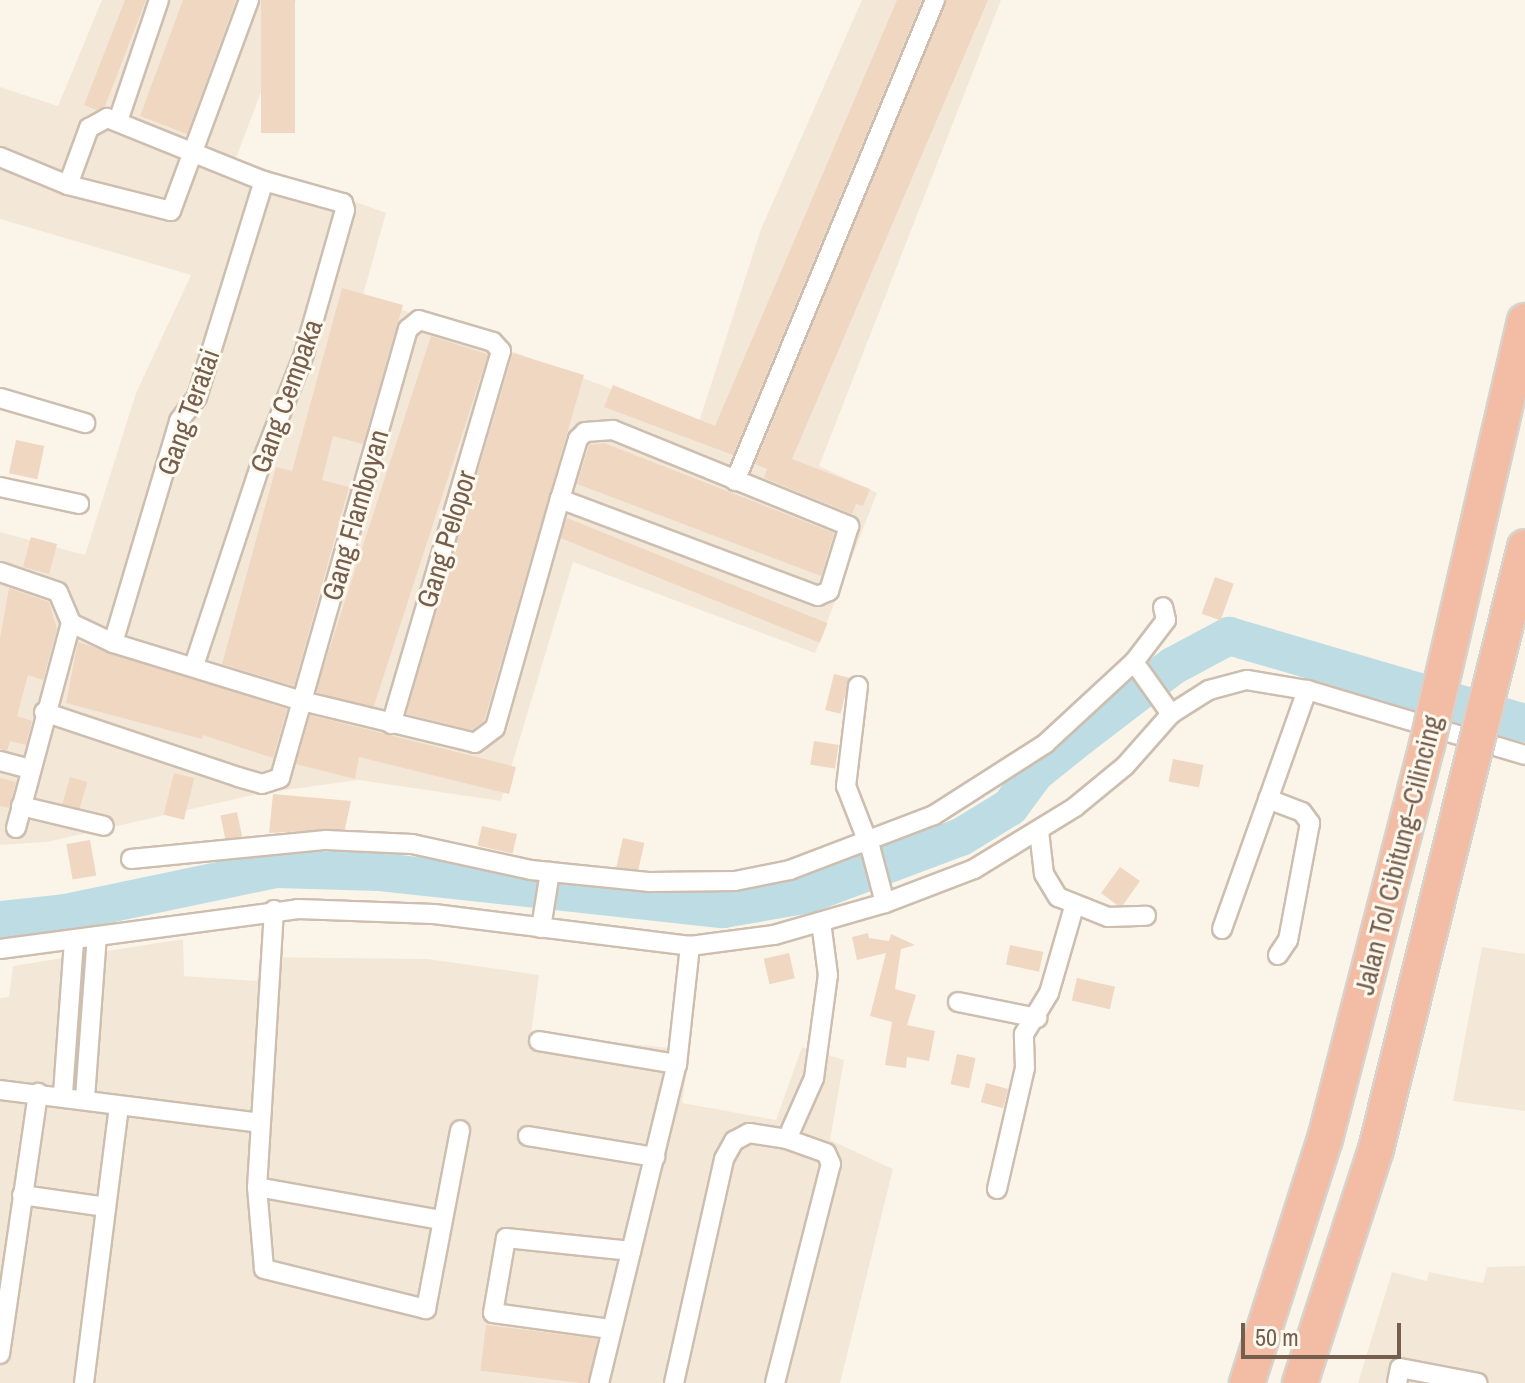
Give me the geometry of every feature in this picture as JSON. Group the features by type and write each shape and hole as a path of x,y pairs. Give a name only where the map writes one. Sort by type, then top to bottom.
{"highway":[{"name":"Jalan Tol Cibitung–Cilincing","path":"1247,1383 1325,1139 1430,731 1525,321"},
{"name":"Jalan Tol Cibitung–Cilincing","path":"1300,1383 1376,1149 1525,547"}],"street":[{"path":"118,121 159,0"},
{"path":"0,157 68,185 171,211 249,0"},
{"path":"735,481 935,0"},
{"path":"68,185 89,128 97,121 118,121 264,181"},
{"name":"Gang Teratai","path":"113,643 179,421 197,397 264,181"},
{"name":"Gang Cempaka","path":"194,666 345,220 343,203 264,181"},
{"name":"Gang Pelopor","path":"391,724 501,354 498,344 419,320 408,329"},
{"name":"Gang Flamboyan","path":"44,712 262,784 280,778 408,329"},
{"path":"0,398 85,423"},
{"path":"71,623 113,643 302,701 475,743 495,728 560,499 578,439 593,428 613,430 849,526 825,595 560,499"},
{"path":"0,487 79,504"},
{"path":"0,572 58,592 71,623 44,712 16,828"},
{"path":"131,859 340,840 412,844 550,876 650,882 735,881 826,860 869,845 934,815 1034,751 1136,666 1166,620 1163,607"},
{"path":"1136,666 1166,707"},
{"path":"0,949 74,942 274,910 543,920 690,946 774,935 821,922 883,895 974,869 1039,831 1125,766 1166,707 1229,683 1275,682 1525,755"},
{"path":"858,686 846,786 869,845 883,895"},
{"path":"1222,929 1307,690"},
{"path":"0,761 29,769"},
{"path":"1268,799 1302,812 1310,823 1288,940 1278,955"},
{"path":"21,806 104,826"},
{"path":"1039,831 1049,885 1074,907 1108,917 1146,916"},
{"path":"543,920 550,876"},
{"path":"997,1189 1025,1068 1024,1034 1037,1018 1074,907"},
{"path":"274,910 257,1187 260,1261 269,1274 424,1310 460,1130"},
{"path":"787,1139 814,1078 823,1033 828,975 821,922"},
{"path":"85,1098 97,936"},
{"path":"63,1094 74,942"},
{"path":"599,1383 677,1064 690,946"},
{"path":"958,1002 1037,1018"},
{"path":"539,1041 677,1064"},
{"path":"0,1090 63,1094 119,1106 260,1123"},
{"path":"0,1354 38,1093"},
{"path":"84,1383 119,1106"},
{"path":"674,1383 724,1159 734,1141 749,1133 787,1139 826,1153 831,1164 775,1383"},
{"path":"528,1136 655,1157"},
{"path":"257,1187 440,1220"},
{"path":"22,1195 106,1207"},
{"path":"610,1329 493,1313 506,1238 631,1251"},
{"path":"1397,1383 1400,1368 1478,1383"}],"shaded area":[{"path":"102,0 296,0 236,158 386,213 363,295 699,422 761,229 862,0 1001,0 819,466 877,493 815,653 573,562 501,801 359,780 262,793 47,842 0,845 0,532 85,555 136,393 191,275 0,219 0,87 58,106"},
{"path":"183,939 184,976 257,981 260,957 428,959 539,975 531,1034 690,1050 682,1103 776,1120 802,1047 844,1060 830,1140 893,1169 840,1383 0,1383 0,998 9,997 13,966"},
{"path":"1482,947 1525,954 1525,1111 1453,1101"},
{"path":"1525,1266 1525,1383 1358,1383 1392,1272 1427,1281 1429,1272 1483,1283 1487,1267"}],"building":[{"path":"125,0 146,0 105,106 97,110 84,105"},
{"path":"183,0 236,0 187,134 140,116"},
{"path":"261,0 295,0 295,133 261,133"},
{"path":"897,0 922,0 733,455 604,407 613,385 715,426"},
{"path":"947,0 988,0 792,459 870,489 863,506 856,504 852,514 764,478 767,469 755,464"},
{"path":"342,288 403,305 363,444 333,436 322,480 349,487 294,686 222,664 276,467 292,471"},
{"path":"431,336 488,355 372,710 315,692"},
{"path":"513,353 584,375 484,721 472,730 406,714"},
{"path":"16,440 44,446 37,479 9,473"},
{"path":"604,443 834,533 821,576 577,484 589,445"},
{"path":"567,518 828,623 820,643 559,537"},
{"path":"31,537 57,544 49,574 23,567"},
{"path":"1215,577 1234,584 1220,620 1202,614"},
{"path":"9,588 49,602 57,629 43,680 28,675 17,716 32,721 26,745 10,741 7,751 0,749 0,639"},
{"path":"78,642 287,709 273,758 203,735 202,739 66,703"},
{"path":"834,674 850,678 841,714 825,710"},
{"path":"310,715 516,767 509,794 359,757 355,779 296,764"},
{"path":"814,741 839,745 835,769 810,765"},
{"path":"1173,759 1203,765 1199,787 1169,782"},
{"path":"174,773 194,778 184,820 164,815"},
{"path":"70,777 87,782 80,809 62,804"},
{"path":"0,778 16,782 9,808 0,806"},
{"path":"273,794 351,801 345,829 269,833"},
{"path":"237,812 242,836 226,840 220,816"},
{"path":"482,826 517,834 513,854 478,845"},
{"path":"623,838 644,843 638,872 616,867"},
{"path":"90,840 96,875 73,880 66,844"},
{"path":"1120,867 1140,881 1123,905 1117,905 1101,893"},
{"path":"868,933 869,938 889,941 891,934 915,945 901,949 895,989 916,995 907,1025 935,1031 929,1061 907,1057 906,1068 885,1065 892,1022 870,1016 886,953 857,960 852,937"},
{"path":"1010,945 1043,952 1039,972 1006,965"},
{"path":"789,953 795,978 770,984 764,959"},
{"path":"1077,978 1115,987 1110,1009 1072,1000"},
{"path":"957,1054 976,1058 969,1088 951,1084"},
{"path":"986,1083 1008,1089 1003,1108 981,1102"},
{"path":"486,1325 597,1339 592,1383 480,1371"}],"waterway":[{"path":"0,920 65,913 276,869 380,872 723,909 809,894 961,837 1010,807 1035,773 1080,737 1173,666 1229,636 1525,723"}]}
